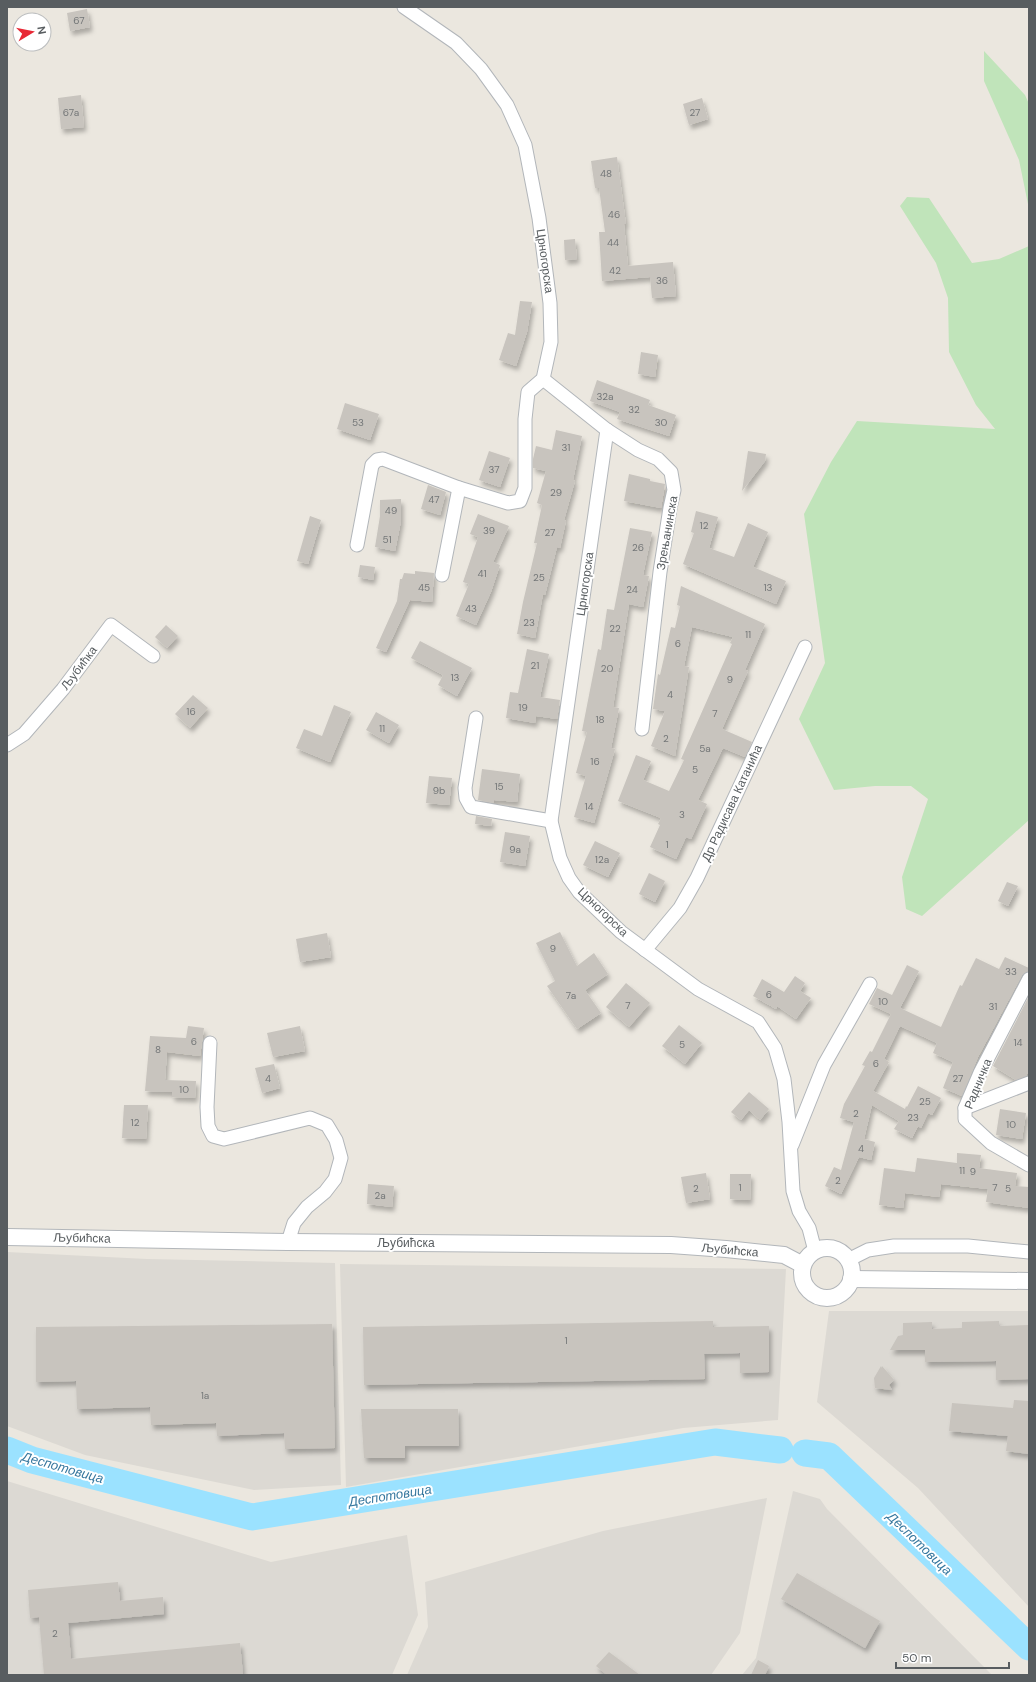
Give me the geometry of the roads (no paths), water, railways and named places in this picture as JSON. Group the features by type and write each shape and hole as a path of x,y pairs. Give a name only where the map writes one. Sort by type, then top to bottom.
{"street":[{"name":"Црногорска","path":"404,7 456,43 481,69 507,105 525,145 539,218 550,303 551,342 543,379"},
{"name":"Зрењанинска","path":"543,379 607,430 638,450 658,459 671,472 674,490 660,572 642,729"},
{"path":"357,545 372,465 377,460 383,459 459,488 508,503 520,501 525,488 525,419 528,392 543,379"},
{"name":"Црногорска","path":"607,430 551,820 560,858 579,892 621,932 698,989 758,1022 775,1048 784,1079 791,1146 793,1191 799,1211 809,1228 815,1251"},
{"path":"442,575 459,488"},
{"name":"Љубићка","path":"7,745 24,734 63,690 111,625 153,656"},
{"name":"Др Радисава Катанића","path":"645,950 680,908 697,878 805,647"},
{"path":"476,718 465,788 466,798 471,807 551,820"},
{"name":"Радничка","path":"1029,979 980,1073 965,1108 965,1118 973,1127 991,1143 1029,1165"},
{"path":"791,1146 824,1065 870,984"},
{"path":"210,1043 207,1107 208,1126 213,1136 224,1139 310,1118 327,1126 336,1140 340,1158 335,1179 326,1192 307,1207 294,1223 288,1242"},
{"path":"965,1108 1029,1083"},
{"name":"Љубићска","path":"7,1237 288,1242 671,1245 784,1255 803,1265"},
{"path":"848,1260 868,1250 894,1246 968,1246 1029,1252"},
{"path":"821,1248 833,1248 839,1251 848,1260 852,1273 851,1279 848,1286 836,1296 822,1297 815,1295 805,1285 802,1278 803,1265 806,1259 815,1251 821,1248"},
{"path":"851,1279 1029,1281"}],"waterway":[{"name":"Деспотовица","path":"7,1450 32,1460 252,1517 715,1442 780,1450"},
{"name":"Деспотовица","path":"805,1453 829,1456 1029,1647"}]}
